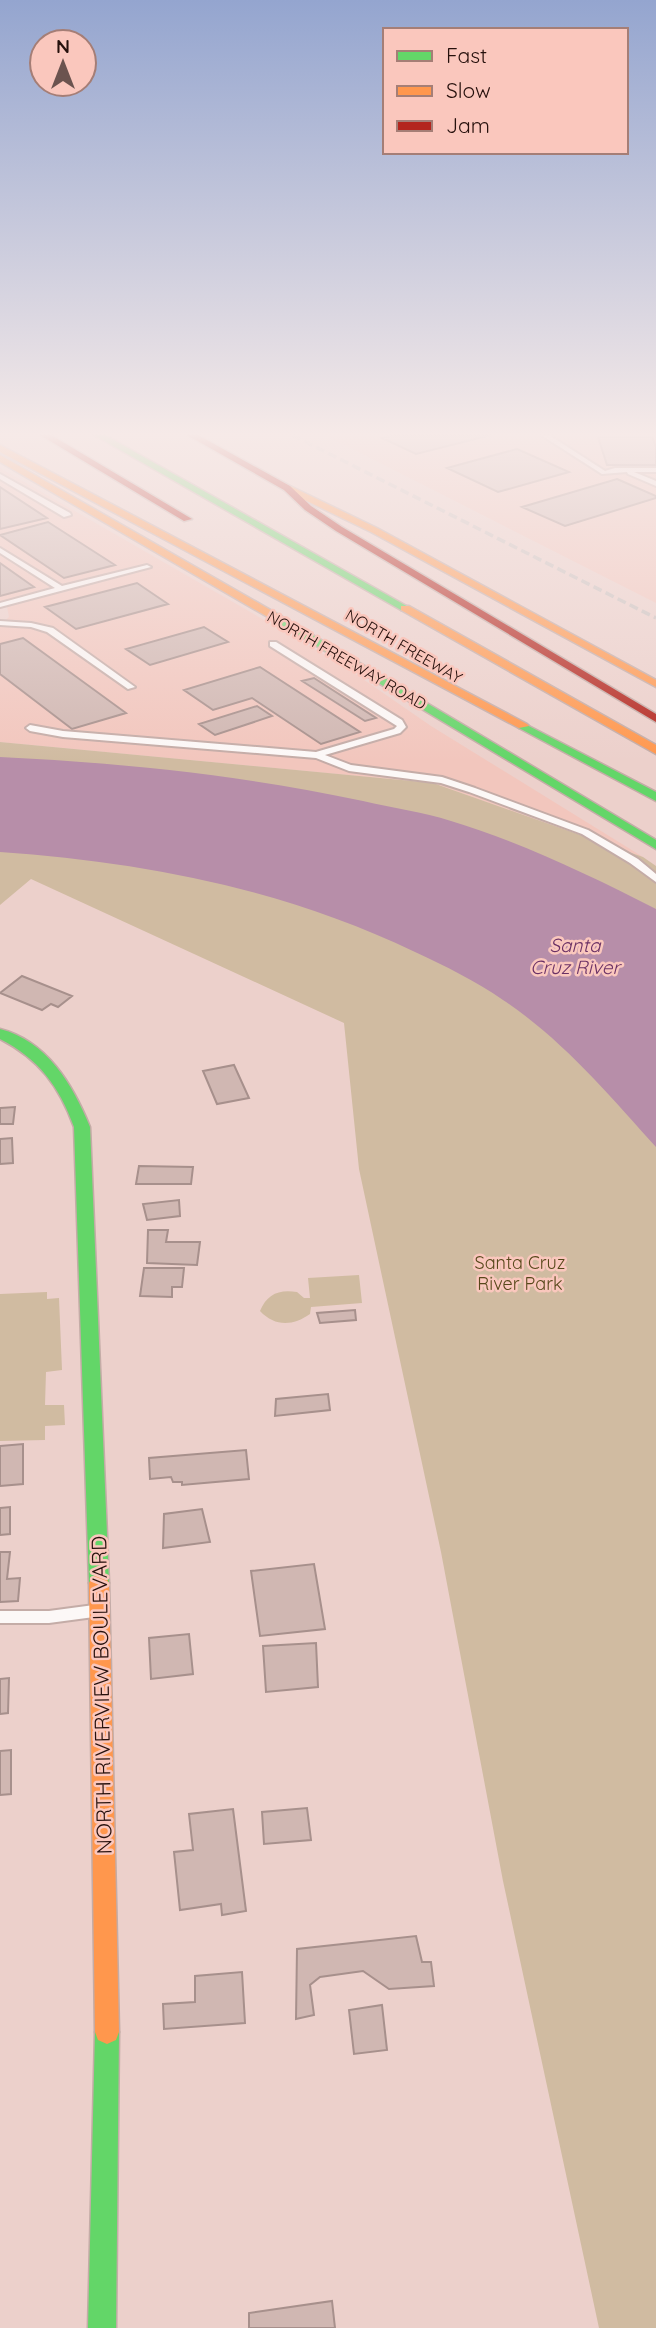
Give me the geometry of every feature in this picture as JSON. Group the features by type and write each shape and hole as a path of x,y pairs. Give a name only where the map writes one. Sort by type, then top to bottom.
{"main road":[{"name":"NORTH FREEWAY ROAD","path":"148,544 390,684 656,845"},
{"path":"182,544 656,795"},
{"name":"NORTH FREEWAY","path":"290,544 656,750"},
{"path":"363,544 656,719"},
{"path":"399,544 656,684"},
{"name":"NORTH FREEWAY","path":"368,625 656,795"},
{"name":"NORTH RIVERVIEW BOULEVARD","path":"0,1033 28,1047 55,1068 68,1088 82,1127 102,1610 108,2159 102,2328"}],"lane":[{"path":"0,550 61,589"},
{"path":"0,605 147,567"},
{"path":"0,623 31,625 50,630 131,687"},
{"path":"272,645 399,722 402,727 397,732 316,755"},
{"path":"30,728 63,734 316,755 349,768 442,780 585,832 634,861 656,879"},
{"path":"0,1617 49,1618 102,1610"}],"shaded area":[{"path":"0,544 131,544 344,666 431,726 643,857 433,783 0,742 0,625 9,617 7,607 0,605"},
{"path":"539,544 656,544 656,603"}],"green space":[{"name":"Santa Cruz River Park","path":"0,742 433,783 643,857 656,866 656,2328 599,2328 503,1881 441,1552 359,1169 344,1023 31,879 0,905"},
{"path":"359,1275 362,1303 311,1307 310,1314 291,1323 272,1320 260,1311 266,1300 279,1292 297,1292 304,1298 310,1298 308,1278"},
{"path":"47,1292 47,1299 59,1298 62,1370 46,1372 45,1405 64,1405 65,1425 45,1426 45,1440 0,1441 0,1294"}],"water":[{"name":"Santa Cruz River","path":"0,757 227,777 430,815 530,850 656,909 656,1147 584,1069 525,1015 471,980 415,952 315,911 212,882 107,863 0,852"}],"building":[{"path":"13,544 82,544 115,565 64,578"},
{"path":"0,563 34,587 0,596"},
{"path":"137,583 168,604 76,629 45,607"},
{"path":"204,627 228,642 150,665 126,649"},
{"path":"23,638 126,713 72,729 0,674 0,644"},
{"path":"260,667 360,732 321,744 252,698 213,710 184,690"},
{"path":"314,678 376,718 365,721 302,681"},
{"path":"257,706 272,716 215,735 199,724"},
{"path":"22,976 72,996 58,1007 51,1004 42,1010 0,993"},
{"path":"234,1065 249,1098 217,1104 203,1071"},
{"path":"15,1107 13,1124 0,1124 0,1108"},
{"path":"12,1138 13,1163 0,1164 0,1139"},
{"path":"139,1166 193,1167 191,1184 136,1184"},
{"path":"179,1200 180,1216 147,1220 143,1204"},
{"path":"148,1230 168,1230 166,1242 200,1242 197,1265 147,1263"},
{"path":"144,1268 184,1268 182,1287 172,1287 172,1297 140,1296"},
{"path":"355,1310 356,1320 320,1323 317,1313"},
{"path":"328,1394 330,1410 275,1416 276,1399"},
{"path":"23,1444 23,1484 0,1486 0,1446"},
{"path":"246,1450 249,1479 182,1485 182,1482 173,1482 171,1477 150,1479 149,1458"},
{"path":"10,1507 10,1534 0,1535 0,1508"},
{"path":"202,1509 210,1542 163,1548 164,1514"},
{"path":"0,1552 10,1552 7,1579 20,1578 18,1601 0,1602"},
{"path":"314,1564 325,1629 260,1636 251,1571"},
{"path":"189,1634 193,1674 151,1679 149,1638"},
{"path":"316,1643 318,1687 266,1692 263,1646"},
{"path":"9,1678 8,1713 0,1714 0,1679"},
{"path":"11,1750 11,1794 0,1795 0,1751"},
{"path":"307,1808 311,1840 264,1844 262,1812"},
{"path":"233,1809 246,1911 222,1915 221,1904 180,1910 174,1852 193,1850 189,1814"},
{"path":"416,1936 422,1962 431,1962 434,1986 389,1989 363,1971 320,1977 310,1985 314,2015 296,2019 297,1949"},
{"path":"242,1972 245,2023 164,2029 163,2004 195,2002 195,1976"},
{"path":"382,2005 387,2050 354,2054 349,2010"},
{"path":"332,2301 335,2328 249,2328 249,2313"}],"railway":[{"path":"508,544 656,618"}],"traffic: fast":[{"path":"291,544 405,608"},
{"path":"277,618 656,845"},
{"path":"523,726 656,797"},
{"path":"0,1033 31,1050 52,1070 68,1095 82,1127 99,1583"},
{"path":"102,2328 107,2032"}],"traffic: slow":[{"path":"148,544 277,618"},
{"path":"180,544 523,726"},
{"path":"399,544 656,684"},
{"path":"405,608 656,750"},
{"path":"99,1583 107,2032"}],"traffic: jam":[{"path":"363,544 656,719"}]}
